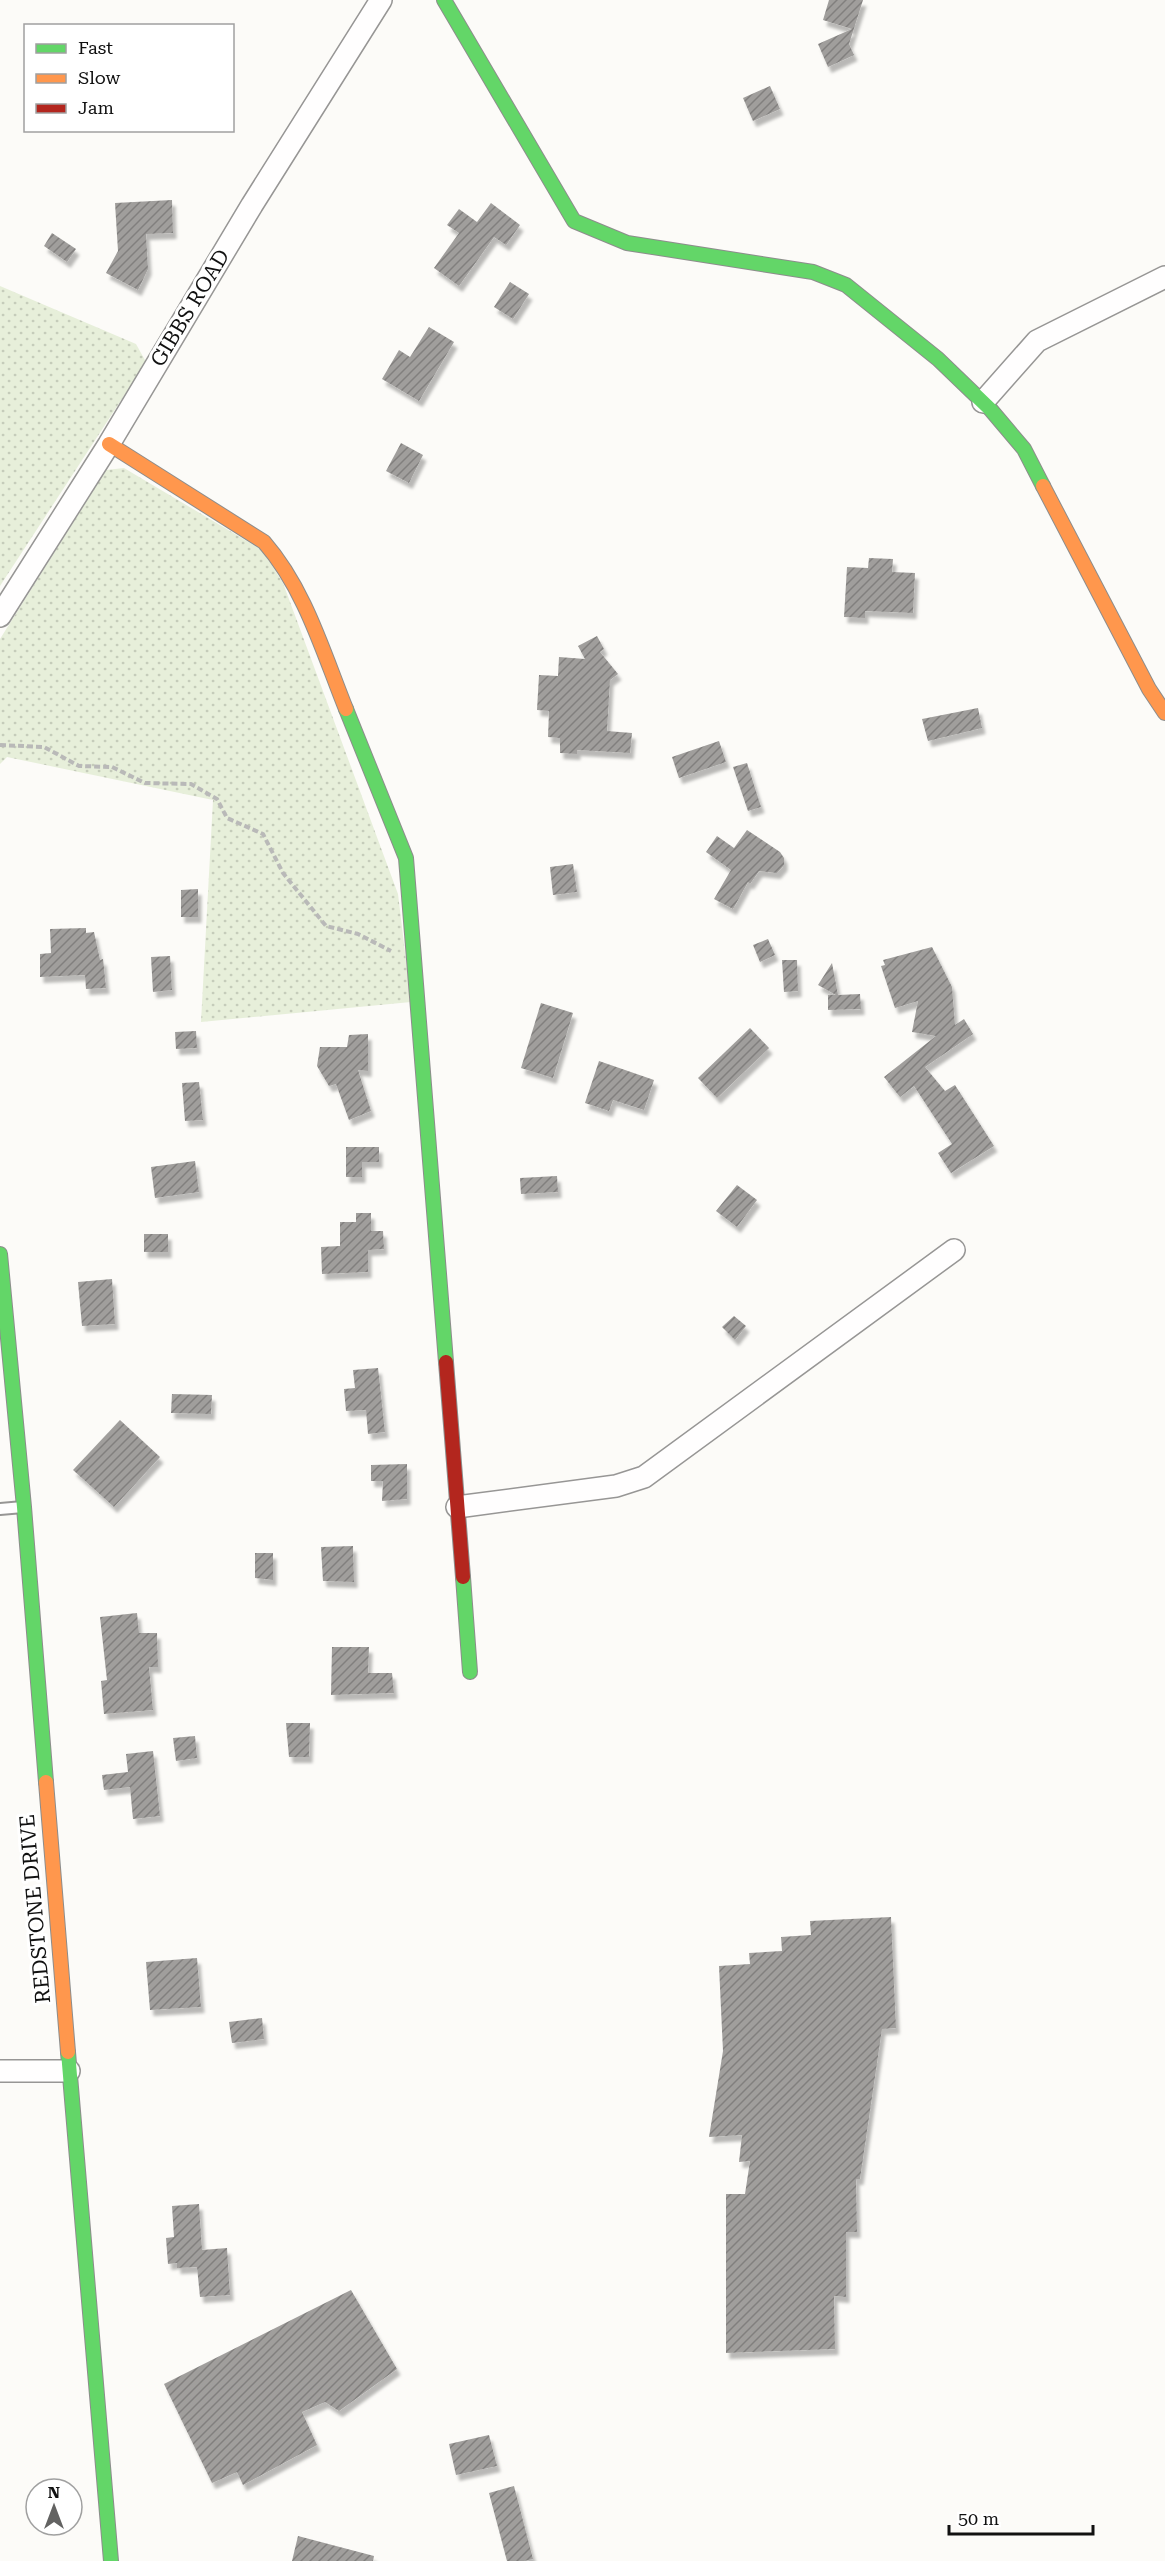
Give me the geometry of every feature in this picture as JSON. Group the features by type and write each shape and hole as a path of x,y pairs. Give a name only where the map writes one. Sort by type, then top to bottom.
{"street":[{"name":"GIBBS ROAD","path":"0,616 109,444 252,205 381,0"},
{"path":"444,0 574,221 627,243 813,272 846,285 938,359 983,402 1024,449 1149,688 1165,713"},
{"path":"983,402 1037,341 1165,277"},
{"path":"109,444 204,502 264,542 272,550 289,575 304,605 406,858 470,1672"},
{"path":"457,1507 616,1486 644,1477 954,1251"},
{"name":"REDSTONE DRIVE","path":"0,1254 24,1507 111,2561"},
{"path":"0,2071 69,2072"}],"lane":[{"path":"0,1509 24,1507"}],"path":[{"path":"0,745 44,747 79,766 112,767 145,783 191,784 217,799 227,818 263,834 283,873 326,926 358,934 389,951 413,953"}],"green space":[{"path":"0,286 136,344 146,362 0,586"},
{"path":"124,468 262,550 283,583 398,894 411,1002 201,1022 213,800 7,757 0,764 0,639 106,470"}],"building":[{"path":"829,0 863,0 849,44 854,55 828,67 818,44 852,29 823,20"},
{"path":"770,86 780,109 753,121 743,98"},
{"path":"172,200 173,233 146,234 148,269 138,290 106,273 118,251 115,203"},
{"path":"491,203 520,225 506,245 494,237 459,286 434,268 459,233 447,225 459,209 477,222"},
{"path":"52,233 76,249 67,262 44,246"},
{"path":"510,282 529,294 513,319 494,307"},
{"path":"429,327 454,342 419,401 382,379 399,350 410,357"},
{"path":"401,443 423,455 409,483 386,471"},
{"path":"869,558 893,559 892,572 915,573 913,613 865,611 865,618 844,617 847,567 868,568"},
{"path":"597,636 604,649 600,652 618,674 610,680 607,731 632,733 630,753 577,750 577,754 560,753 560,738 548,737 549,711 537,710 539,675 558,676 559,657 585,659 578,646"},
{"path":"978,708 982,728 928,741 922,719"},
{"path":"719,741 726,762 679,778 672,757"},
{"path":"747,763 761,807 748,811 733,767"},
{"path":"747,830 780,852 784,858 784,865 777,873 759,871 750,884 748,882 733,909 714,899 731,870 706,852 717,836 734,848"},
{"path":"573,864 577,892 553,895 550,867"},
{"path":"198,889 198,917 181,917 181,890"},
{"path":"86,928 86,933 94,932 100,960 103,959 106,988 86,989 85,975 40,977 40,954 51,953 50,929"},
{"path":"768,939 775,955 760,962 753,945"},
{"path":"932,947 952,987 955,1025 964,1019 973,1034 925,1067 945,1091 955,1085 994,1146 951,1173 938,1153 952,1144 914,1086 900,1097 884,1077 936,1036 912,1032 918,1001 895,1008 881,966 885,965 883,960"},
{"path":"170,956 172,990 153,992 151,957"},
{"path":"782,960 797,960 798,991 784,992"},
{"path":"832,963 838,995 860,994 861,1009 828,1010 828,995 836,995 818,985"},
{"path":"541,1003 573,1013 553,1078 521,1068"},
{"path":"750,1028 769,1048 717,1098 698,1078"},
{"path":"196,1031 197,1048 176,1049 175,1032"},
{"path":"368,1034 368,1071 358,1070 371,1111 349,1120 336,1084 329,1086 317,1066 320,1047 347,1047 349,1035"},
{"path":"599,1061 654,1080 644,1110 613,1100 609,1111 585,1103"},
{"path":"199,1082 203,1120 185,1121 182,1083"},
{"path":"346,1147 379,1147 379,1162 362,1162 362,1177 346,1177"},
{"path":"195,1161 199,1192 155,1198 151,1167"},
{"path":"557,1176 558,1192 521,1194 520,1178"},
{"path":"737,1185 757,1200 737,1227 716,1211"},
{"path":"356,1213 371,1213 371,1231 383,1231 384,1249 368,1250 368,1272 322,1274 321,1247 340,1246 340,1222 356,1222"},
{"path":"144,1234 168,1234 168,1252 144,1252"},
{"path":"112,1279 115,1324 82,1326 78,1282"},
{"path":"734,1316 746,1326 735,1340 722,1327"},
{"path":"378,1368 385,1432 368,1434 366,1410 346,1411 344,1389 355,1388 353,1370"},
{"path":"172,1394 212,1395 211,1414 171,1413"},
{"path":"120,1420 160,1457 114,1507 73,1470"},
{"path":"407,1464 407,1499 382,1501 383,1481 371,1481 371,1465"},
{"path":"353,1546 354,1582 323,1581 321,1547"},
{"path":"255,1553 273,1553 273,1580 255,1578"},
{"path":"137,1613 139,1633 157,1633 158,1667 149,1667 153,1710 104,1714 101,1681 107,1680 100,1617"},
{"path":"332,1647 369,1647 368,1673 392,1673 394,1693 331,1695"},
{"path":"286,1723 310,1723 309,1757 289,1757"},
{"path":"195,1736 197,1758 176,1761 173,1738"},
{"path":"153,1751 160,1816 133,1819 130,1787 104,1790 102,1775 128,1772 126,1754"},
{"path":"891,1917 896,2028 882,2029 860,2179 856,2179 857,2232 846,2232 846,2297 834,2296 835,2349 726,2353 726,2194 745,2194 750,2161 739,2162 742,2135 709,2137 723,2051 719,1966 750,1964 749,1953 782,1951 781,1937 811,1935 810,1921"},
{"path":"197,1958 201,2007 150,2010 146,1962"},
{"path":"262,2018 264,2039 232,2043 229,2022"},
{"path":"199,2204 202,2250 227,2248 230,2295 200,2297 197,2267 177,2268 177,2263 168,2264 166,2238 174,2237 172,2206"},
{"path":"351,2290 397,2369 339,2411 325,2402 302,2412 317,2445 243,2485 237,2472 212,2483 164,2384"},
{"path":"489,2435 497,2466 456,2475 449,2444"},
{"path":"514,2486 533,2559 524,2561 507,2561 489,2493"},
{"path":"298,2536 374,2556 373,2561 292,2561"}],"traffic: fast":[{"path":"444,0 574,221 627,243 813,272 846,285 938,359 991,410 1024,449 1043,486"},
{"path":"346,709 406,858 446,1362"},
{"path":"0,1254 24,1507 46,1782"},
{"path":"463,1577 470,1672"},
{"path":"68,2052 111,2561"}],"traffic: slow":[{"path":"109,444 264,542 278,560 302,600 346,709"},
{"path":"1043,486 1149,689 1165,713"},
{"path":"46,1782 68,2052"}],"traffic: jam":[{"path":"446,1362 463,1577"}]}
